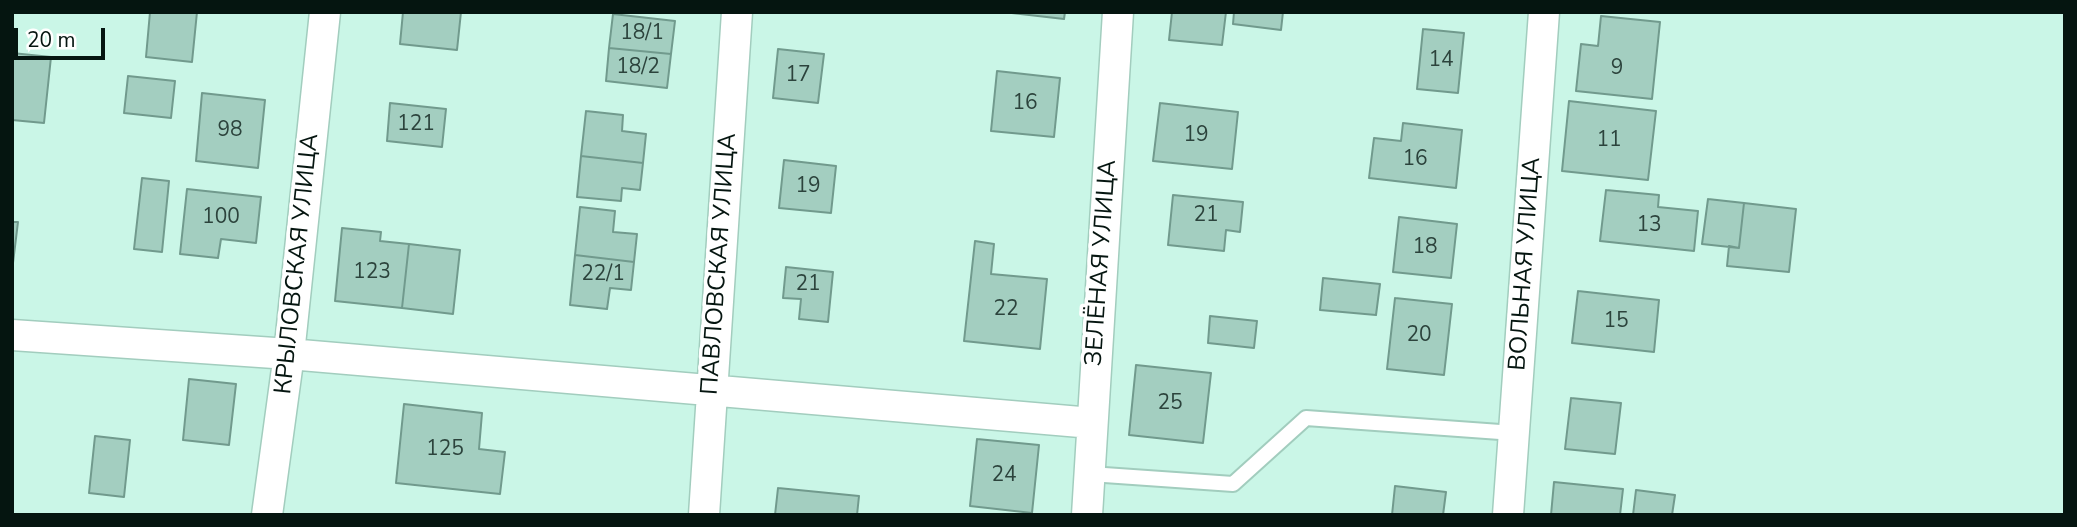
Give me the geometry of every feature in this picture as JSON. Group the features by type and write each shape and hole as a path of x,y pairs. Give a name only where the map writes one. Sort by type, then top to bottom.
{"street":[{"name":"КРЫЛОВСКАЯ УЛИЦА","path":"267,515 289,355 325,12"},
{"name":"ПАВЛОВСКАЯ УЛИЦА","path":"704,515 737,12"},
{"name":"ЗЕЛЁНАЯ УЛИЦА","path":"1087,515 1118,12"},
{"name":"ВОЛЬНАЯ УЛИЦА","path":"1508,515 1544,12"},
{"path":"12,335 289,355 1092,423"}],"lane":[{"path":"1090,474 1233,484 1306,418 1514,433"}],"building":[{"path":"150,12 197,12 192,62 146,57"},
{"path":"403,12 461,12 457,50 400,44"},
{"path":"1003,12 1065,12 1064,19"},
{"path":"1172,12 1226,12 1222,45 1169,40"},
{"path":"1234,12 1283,12 1281,30 1233,24"},
{"path":"613,14 675,21 671,54 609,48"},
{"path":"1601,16 1660,22 1652,99 1576,91 1581,44 1598,46"},
{"path":"1423,29 1464,33 1458,93 1417,89"},
{"path":"609,48 671,54 667,88 606,81"},
{"path":"778,49 824,54 818,103 773,98"},
{"path":"12,53 51,57 44,123 12,120"},
{"path":"997,71 1060,78 1054,137 991,131"},
{"path":"128,76 175,81 171,118 124,113"},
{"path":"202,93 265,100 258,168 196,161"},
{"path":"1569,101 1656,111 1648,180 1562,171"},
{"path":"390,103 446,109 442,147 387,141"},
{"path":"1160,103 1238,112 1232,169 1153,161"},
{"path":"586,111 623,115 622,131 646,134 643,163 581,156"},
{"path":"1403,123 1462,130 1456,188 1369,178 1374,138 1401,141"},
{"path":"581,156 643,163 640,190 622,188 621,201 577,197"},
{"path":"784,160 836,166 831,213 779,208"},
{"path":"142,178 169,181 162,252 134,249"},
{"path":"187,189 261,197 256,243 221,239 218,258 180,254"},
{"path":"1606,190 1659,195 1658,207 1698,211 1694,251 1600,241"},
{"path":"1173,195 1243,202 1240,232 1226,230 1224,251 1168,245"},
{"path":"1708,199 1744,203 1739,248 1702,244"},
{"path":"1744,203 1796,209 1789,272 1727,266 1729,246 1739,248"},
{"path":"580,207 615,211 613,232 637,234 634,262 575,255"},
{"path":"1399,217 1457,224 1451,278 1393,272"},
{"path":"12,222 18,222 13,263 12,263"},
{"path":"342,228 381,232 380,241 409,244 402,308 335,301"},
{"path":"975,241 994,244 991,274 1047,279 1040,349 964,341"},
{"path":"409,244 460,250 453,314 402,308"},
{"path":"575,255 634,262 631,290 610,288 607,309 570,305"},
{"path":"786,267 833,272 828,322 799,319 801,299 783,298"},
{"path":"1323,278 1380,284 1376,315 1320,310"},
{"path":"1578,291 1659,300 1654,352 1572,343"},
{"path":"1395,298 1452,304 1444,375 1387,369"},
{"path":"1210,316 1257,321 1254,348 1208,343"},
{"path":"1136,365 1211,373 1203,443 1129,435"},
{"path":"189,379 236,384 229,445 183,440"},
{"path":"1571,398 1621,403 1615,454 1565,449"},
{"path":"404,404 482,413 479,449 505,452 500,494 396,483"},
{"path":"95,436 130,440 124,497 89,493"},
{"path":"977,439 1039,445 1032,513 970,506"},
{"path":"1554,482 1623,489 1620,515 1551,515"},
{"path":"1395,486 1446,492 1443,515 1392,515"},
{"path":"778,488 859,496 857,515 775,515"},
{"path":"1636,490 1675,495 1672,515 1633,515"}]}
